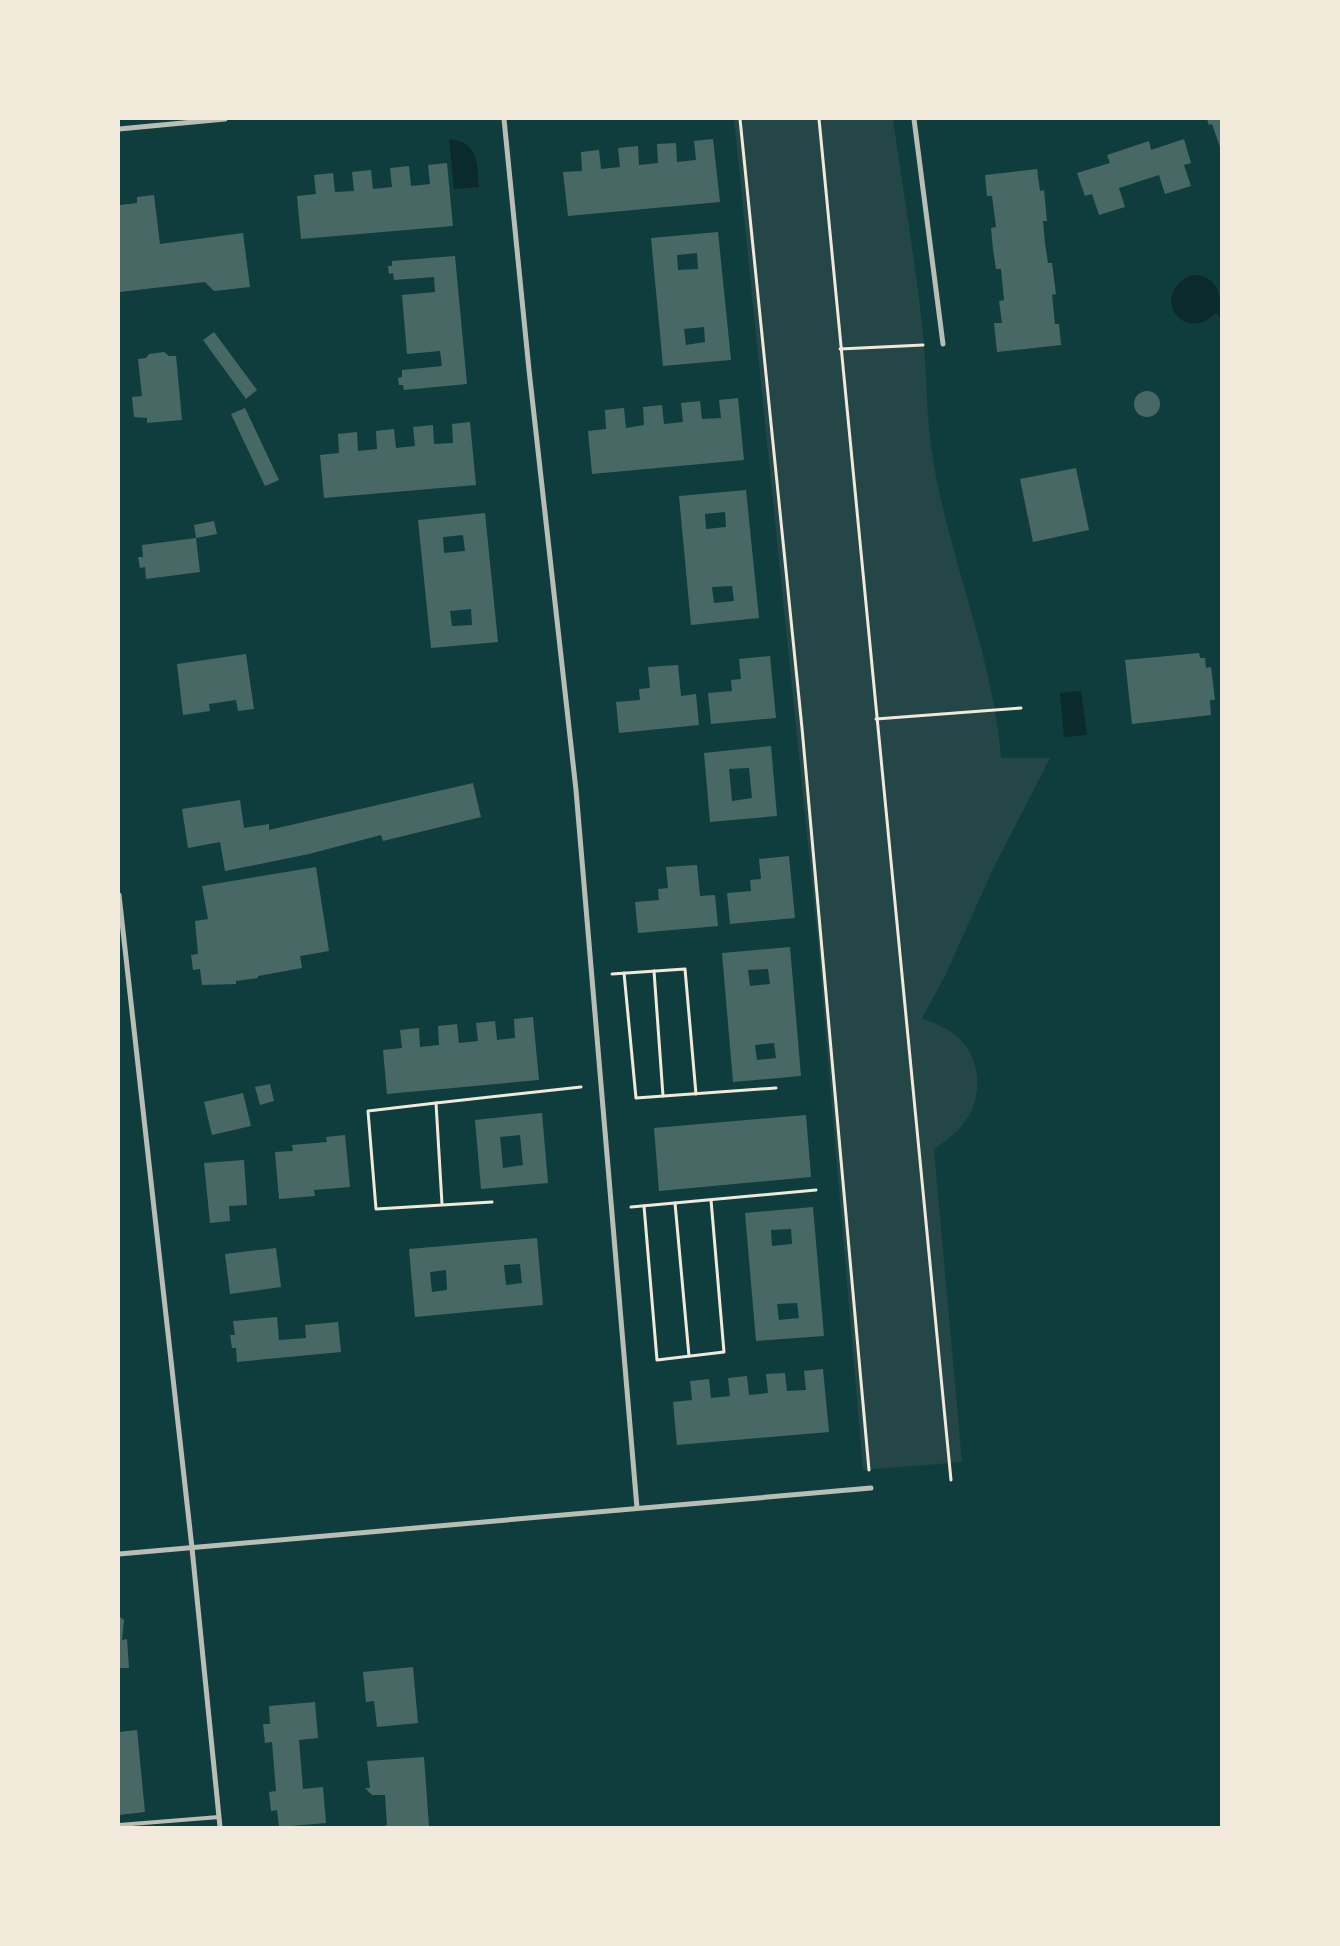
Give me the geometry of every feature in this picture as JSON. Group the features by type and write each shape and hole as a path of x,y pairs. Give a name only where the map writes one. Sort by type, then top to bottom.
{"street":[{"path":"119,129 225,119"},
{"path":"504,119 529,370 576,790 637,1508"},
{"path":"914,119 943,344"},
{"path":"119,895 192,1548 220,1827"},
{"path":"119,1554 871,1488"}],"lane":[{"path":"119,1825 219,1817"}],"path":[{"path":"740,119 802,728 871,1488"},
{"path":"819,119 951,1480"},
{"path":"840,349 943,344"},
{"path":"876,719 1021,708"},
{"path":"591,975 685,969 696,1094"},
{"path":"654,971 663,1096"},
{"path":"624,973 636,1098 776,1088"},
{"path":"492,1202 376,1209 368,1110 600,1085"},
{"path":"436,1103 442,1204"},
{"path":"611,1210 816,1190"},
{"path":"644,1206 657,1360 724,1352 711,1200"},
{"path":"675,1203 689,1356"}],"shaded area":[{"path":"734,119 893,119 923,332 933,460 940,498 989,683 1001,758 1050,758 992,871 944,978 922,1018 945,1028 957,1036 971,1056 977,1079 977,1091 970,1114 957,1131 934,1150 962,1462 863,1470 818,942"},
{"path":"449,139 466,144 471,149 477,162 479,187 454,189"},
{"path":"1192,275 1208,279 1217,288 1221,318 1216,313 1204,322 1192,324 1182,320 1175,313 1172,304 1173,293 1179,283"},
{"path":"1081,691 1087,735 1064,737 1060,693"}],"building":[{"path":"1207,119 1221,119 1221,150 1212,124 1209,125"},
{"path":"713,139 720,202 568,216 563,172 582,171 581,152 599,150 601,169 620,167 618,148 638,146 639,165 658,163 657,144 676,143 677,162 696,160 694,141"},
{"path":"1184,139 1191,163 1184,165 1191,186 1165,194 1159,175 1119,188 1125,207 1099,215 1092,194 1085,196 1077,173 1110,163 1107,155 1149,141 1151,150"},
{"path":"447,163 453,226 301,239 297,196 316,194 314,175 333,173 335,192 354,191 352,172 371,170 373,189 392,187 390,168 409,166 411,186 430,184 428,165"},
{"path":"1037,169 1040,191 1044,190 1047,221 1043,221 1045,243 1048,263 1052,263 1056,294 1052,295 1055,324 1059,324 1061,345 997,352 994,323 1002,323 999,301 1004,300 1001,269 996,269 993,249 991,228 996,227 992,196 987,196 985,175"},
{"path":"154,195 160,244 243,233 250,287 214,291 205,282 120,292 119,205 137,203 137,197"},
{"path":"718,232 731,360 663,366 651,238","holes":["697,253 698,269 678,270 677,255","704,327 705,342 686,345 684,329"]},
{"path":"455,256 467,384 404,390 403,385 399,385 398,378 402,377 402,370 442,366 440,351 407,354 402,295 435,292 434,277 394,280 393,273 389,274 388,266 392,266 392,261"},
{"path":"214,332 257,390 246,399 203,340"},
{"path":"164,352 169,356 176,356 182,420 147,423 147,418 134,417 132,397 142,396 138,359 146,358 149,354"},
{"path":"1147,391 1156,395 1160,404 1156,413 1147,417 1138,413 1134,404 1138,395"},
{"path":"738,398 744,460 592,474 588,431 606,429 605,410 624,408 626,428 644,425 643,407 662,405 664,424 683,422 681,403 700,401 702,419 721,418 719,400"},
{"path":"245,408 279,480 265,486 231,414"},
{"path":"470,422 476,485 324,498 320,455 339,453 338,434 357,432 358,451 377,449 376,431 394,429 396,448 415,446 413,427 433,425 434,444 453,443 452,424"},
{"path":"1076,468 1089,530 1033,542 1020,479"},
{"path":"746,490 759,618 691,625 679,496","holes":["725,512 726,527 706,529 705,514","732,586 734,601 714,603 712,587"]},
{"path":"485,513 498,642 431,648 418,520","holes":["463,535 465,551 444,553 443,537","471,609 472,625 452,626 450,611"]},
{"path":"214,521 217,534 196,538 194,525"},
{"path":"196,538 200,572 146,579 145,567 140,568 138,557 143,557 142,545"},
{"path":"1199,653 1200,658 1205,658 1206,668 1211,667 1215,700 1210,700 1211,715 1132,724 1125,660"},
{"path":"246,654 254,709 238,711 236,700 209,704 210,711 183,715 177,664"},
{"path":"770,656 776,718 711,724 708,693 732,691 731,680 741,679 739,659"},
{"path":"678,665 681,696 696,694 699,725 619,733 616,702 640,700 639,689 650,688 648,667"},
{"path":"771,746 777,816 710,822 704,753","holes":["749,768 752,798 732,801 729,769"]},
{"path":"473,783 481,817 383,841 381,835 309,854 225,871 220,842 188,848 182,809 240,800 244,828 269,824 269,830"},
{"path":"789,856 795,918 730,924 727,893 751,891 750,880 761,879 759,859"},
{"path":"697,865 700,896 715,895 718,926 638,933 635,902 659,900 658,889 668,888 666,867"},
{"path":"316,867 329,951 300,956 302,968 236,981 236,984 202,985 200,969 193,970 191,955 198,954 195,921 208,919 202,886"},
{"path":"790,947 801,1076 733,1082 722,953","holes":["768,969 770,984 750,986 748,970","774,1043 776,1058 757,1060 755,1045"]},
{"path":"533,1017 539,1080 387,1094 383,1050 402,1048 400,1030 419,1028 420,1047 439,1045 438,1026 457,1024 459,1043 478,1041 476,1023 495,1021 497,1040 515,1038 514,1019"},
{"path":"270,1084 274,1101 260,1105 255,1087"},
{"path":"243,1093 251,1126 212,1135 204,1102"},
{"path":"542,1113 548,1183 481,1189 475,1120","holes":["520,1135 523,1165 503,1168 500,1137"]},
{"path":"806,1115 811,1177 659,1191 654,1128"},
{"path":"345,1135 350,1187 314,1190 315,1196 279,1199 275,1152 293,1151 292,1145 327,1142 326,1137"},
{"path":"244,1160 247,1205 229,1206 230,1221 210,1223 204,1163"},
{"path":"813,1207 824,1336 756,1341 745,1213","holes":["791,1229 792,1244 772,1246 771,1230","797,1303 799,1318 779,1320 777,1304"]},
{"path":"537,1238 543,1305 415,1317 409,1249","holes":["520,1264 522,1283 506,1285 504,1265","446,1270 447,1290 432,1292 430,1272"]},
{"path":"276,1248 281,1287 230,1294 225,1254"},
{"path":"277,1317 279,1340 306,1338 305,1325 338,1322 341,1352 237,1362 236,1348 232,1348 230,1335 235,1335 233,1321"},
{"path":"823,1369 829,1432 677,1445 673,1402 692,1400 690,1381 709,1379 711,1398 730,1396 728,1378 747,1376 749,1395 768,1393 766,1374 785,1373 787,1391 806,1390 804,1371"},
{"path":"119,1616 124,1620 122,1640 127,1639 129,1668 119,1668"},
{"path":"413,1667 418,1723 377,1727 374,1701 366,1702 363,1672"},
{"path":"315,1702 318,1738 299,1740 303,1789 323,1787 326,1823 279,1827 277,1810 271,1811 269,1792 276,1791 272,1742 265,1743 263,1724 270,1724 269,1706"},
{"path":"137,1730 145,1812 119,1815 119,1732"},
{"path":"424,1757 429,1827 381,1827 387,1825 385,1795 372,1795 365,1788 370,1788 367,1761"}]}
